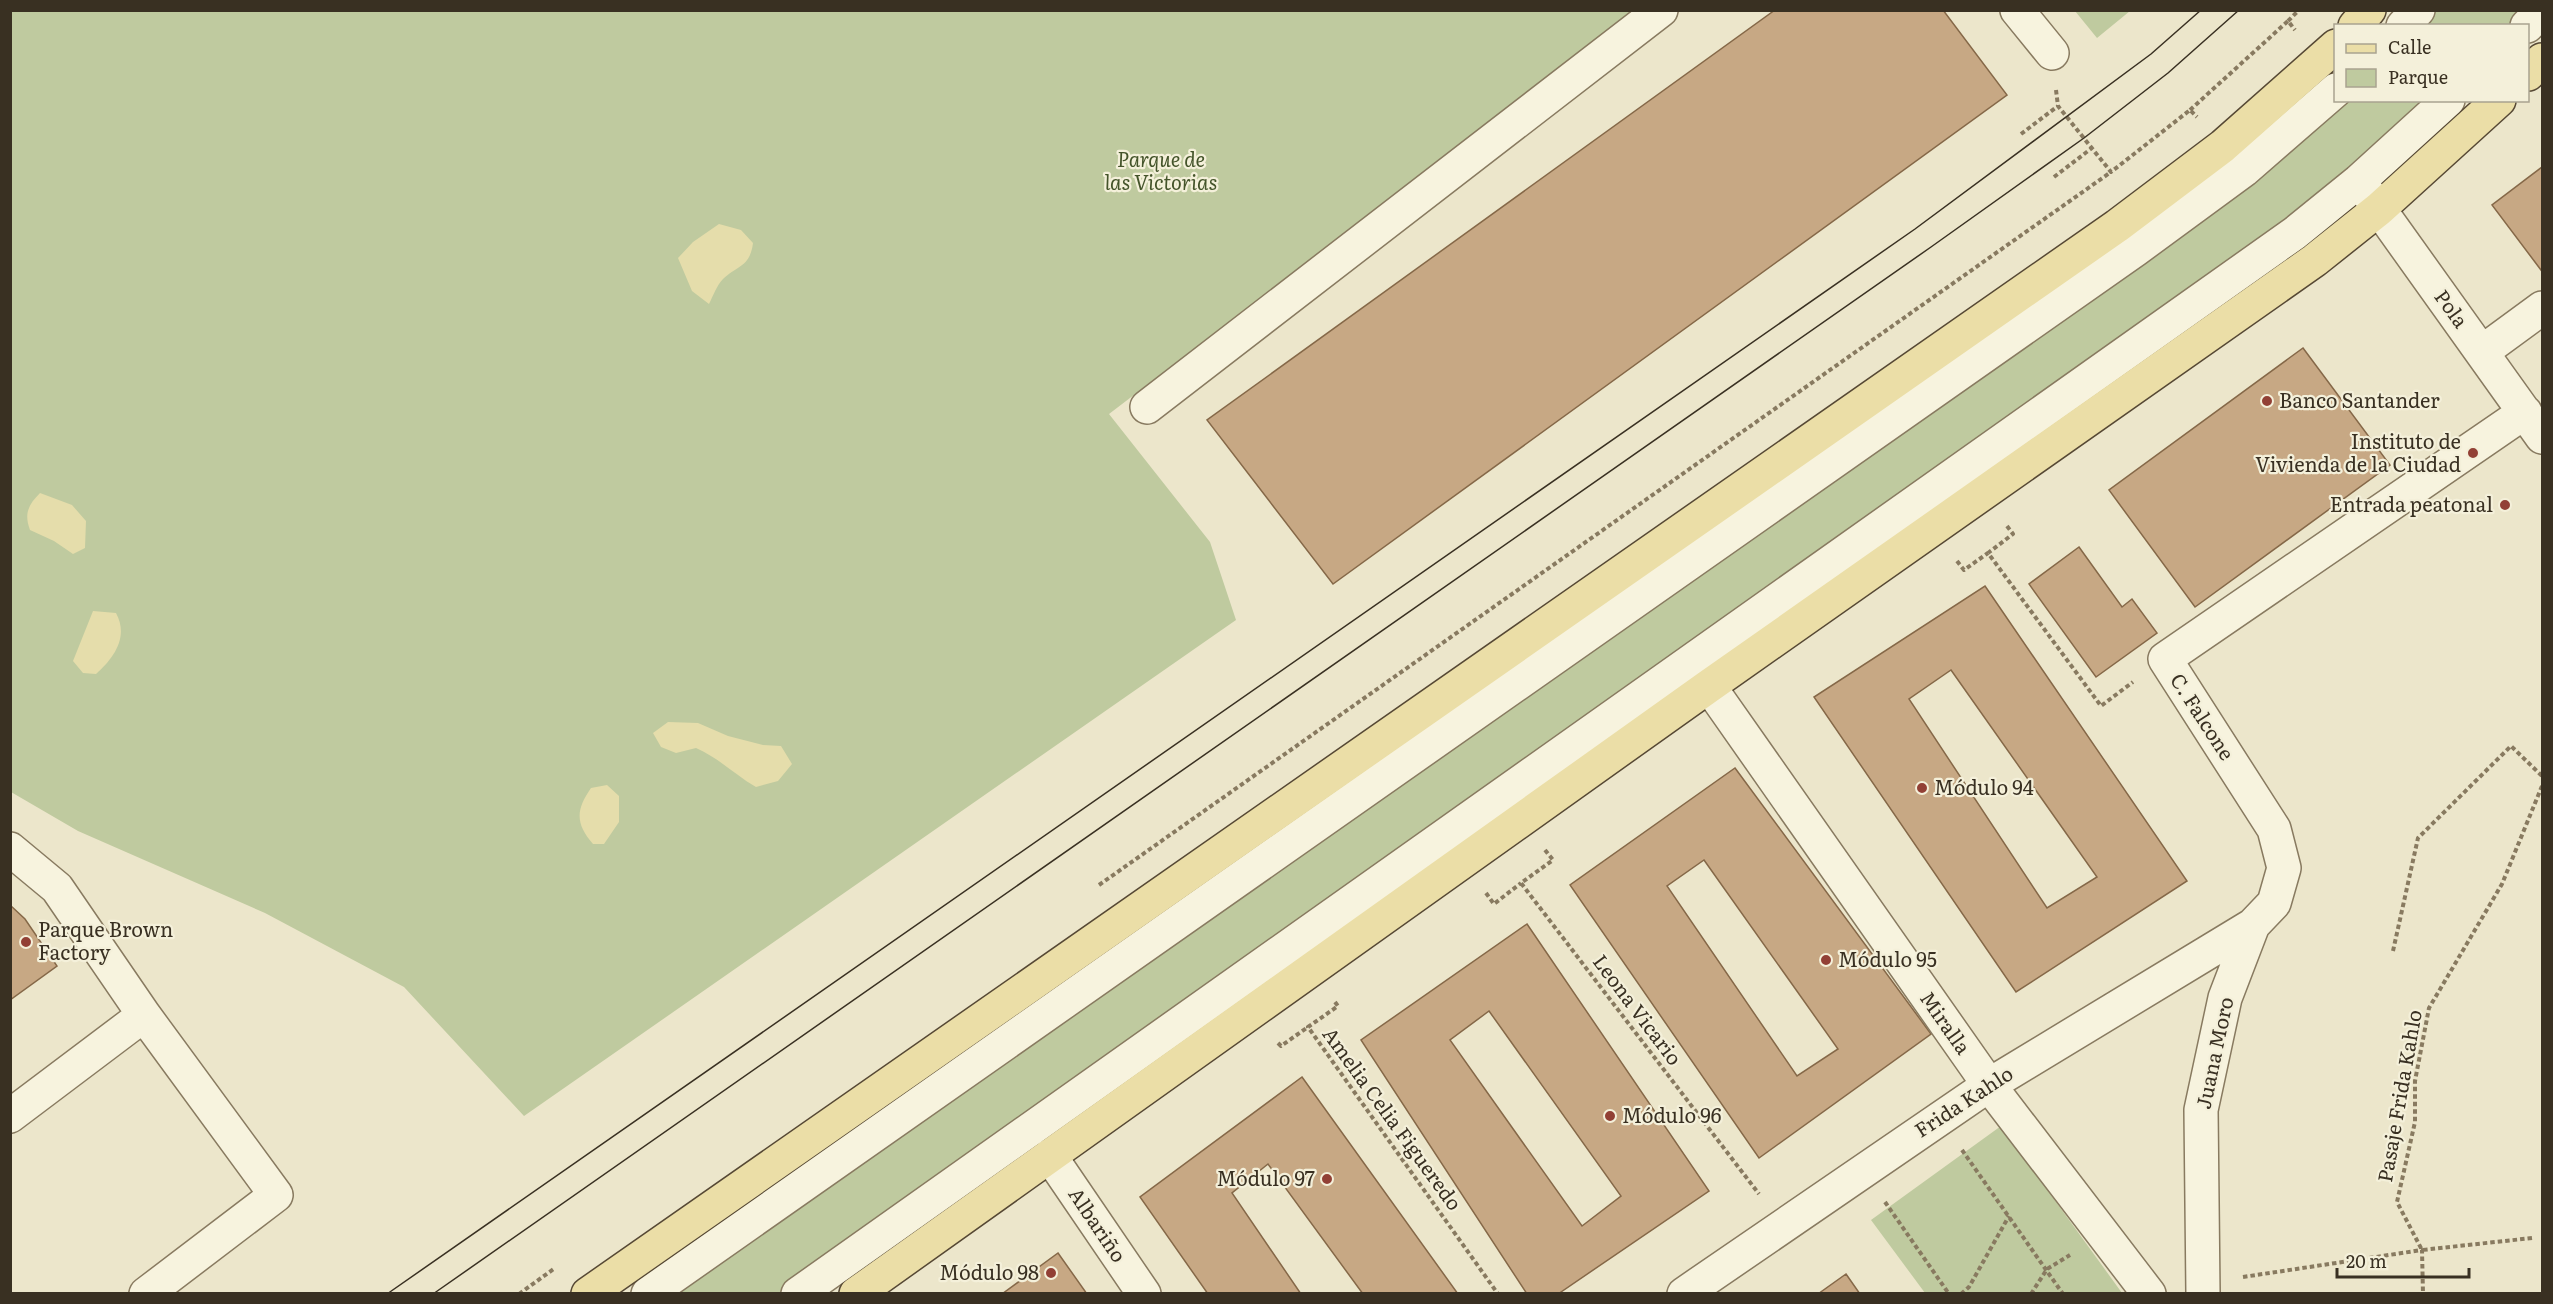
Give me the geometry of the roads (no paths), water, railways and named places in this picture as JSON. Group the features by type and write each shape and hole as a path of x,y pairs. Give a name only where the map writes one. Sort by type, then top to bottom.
{"main road":[{"path":"2357,24 2369,10"},
{"path":"588,1293 2117,225 2223,146 2334,48"},
{"path":"2529,73 2542,60"},
{"path":"856,1293 1522,819 2315,260 2379,209 2497,102"}],"street":[{"path":"1147,407 1662,10"},
{"path":"2017,10 2052,53"},
{"path":"2405,24 2418,10"},
{"path":"2529,24 2542,11"},
{"path":"648,1293 2136,250 2244,170 2334,92"},
{"path":"798,1293 2285,240 2359,181 2446,102"},
{"name":"Pola","path":"2359,181 2534,424"},
{"path":"2482,352 2542,308"},
{"name":"C. Falcone","path":"2253,925 2274,903 2284,868 2274,829 2165,659 2534,424"},
{"name":"Miralla","path":"1709,687 1989,1085 2149,1293"},
{"path":"10,849 57,888 144,1015 276,1195 146,1293"},
{"name":"Frida Kahlo","path":"1684,1293 1989,1085 2253,925"},
{"name":"Juana Moro","path":"2202,1288 2201,1110 2225,998 2253,925"},
{"path":"10,1116 144,1015"},
{"name":"Albariño","path":"1050,1156 1144,1293"}],"tram line":[{"path":"387,1294 1915,229 2151,54 2201,10"},
{"path":"433,1294 1931,247 2084,138 2168,73 2239,10"}],"place":[{"name":"Banco Santander","path":"2267,401"},
{"name":"Instituto de Vivienda de la Ciudad","path":"2473,453"},
{"name":"Entrada peatonal","path":"2505,505"},
{"name":"Módulo 94","path":"1922,788"},
{"name":"Parque Brown Factory","path":"26,942"},
{"name":"Módulo 95","path":"1826,960"},
{"name":"Módulo 96","path":"1610,1116"},
{"name":"Módulo 97","path":"1327,1179"},
{"name":"Módulo 98","path":"1051,1273"}],"park label":[{"name":"Parque de las Victorias","path":"1161,172"}]}
